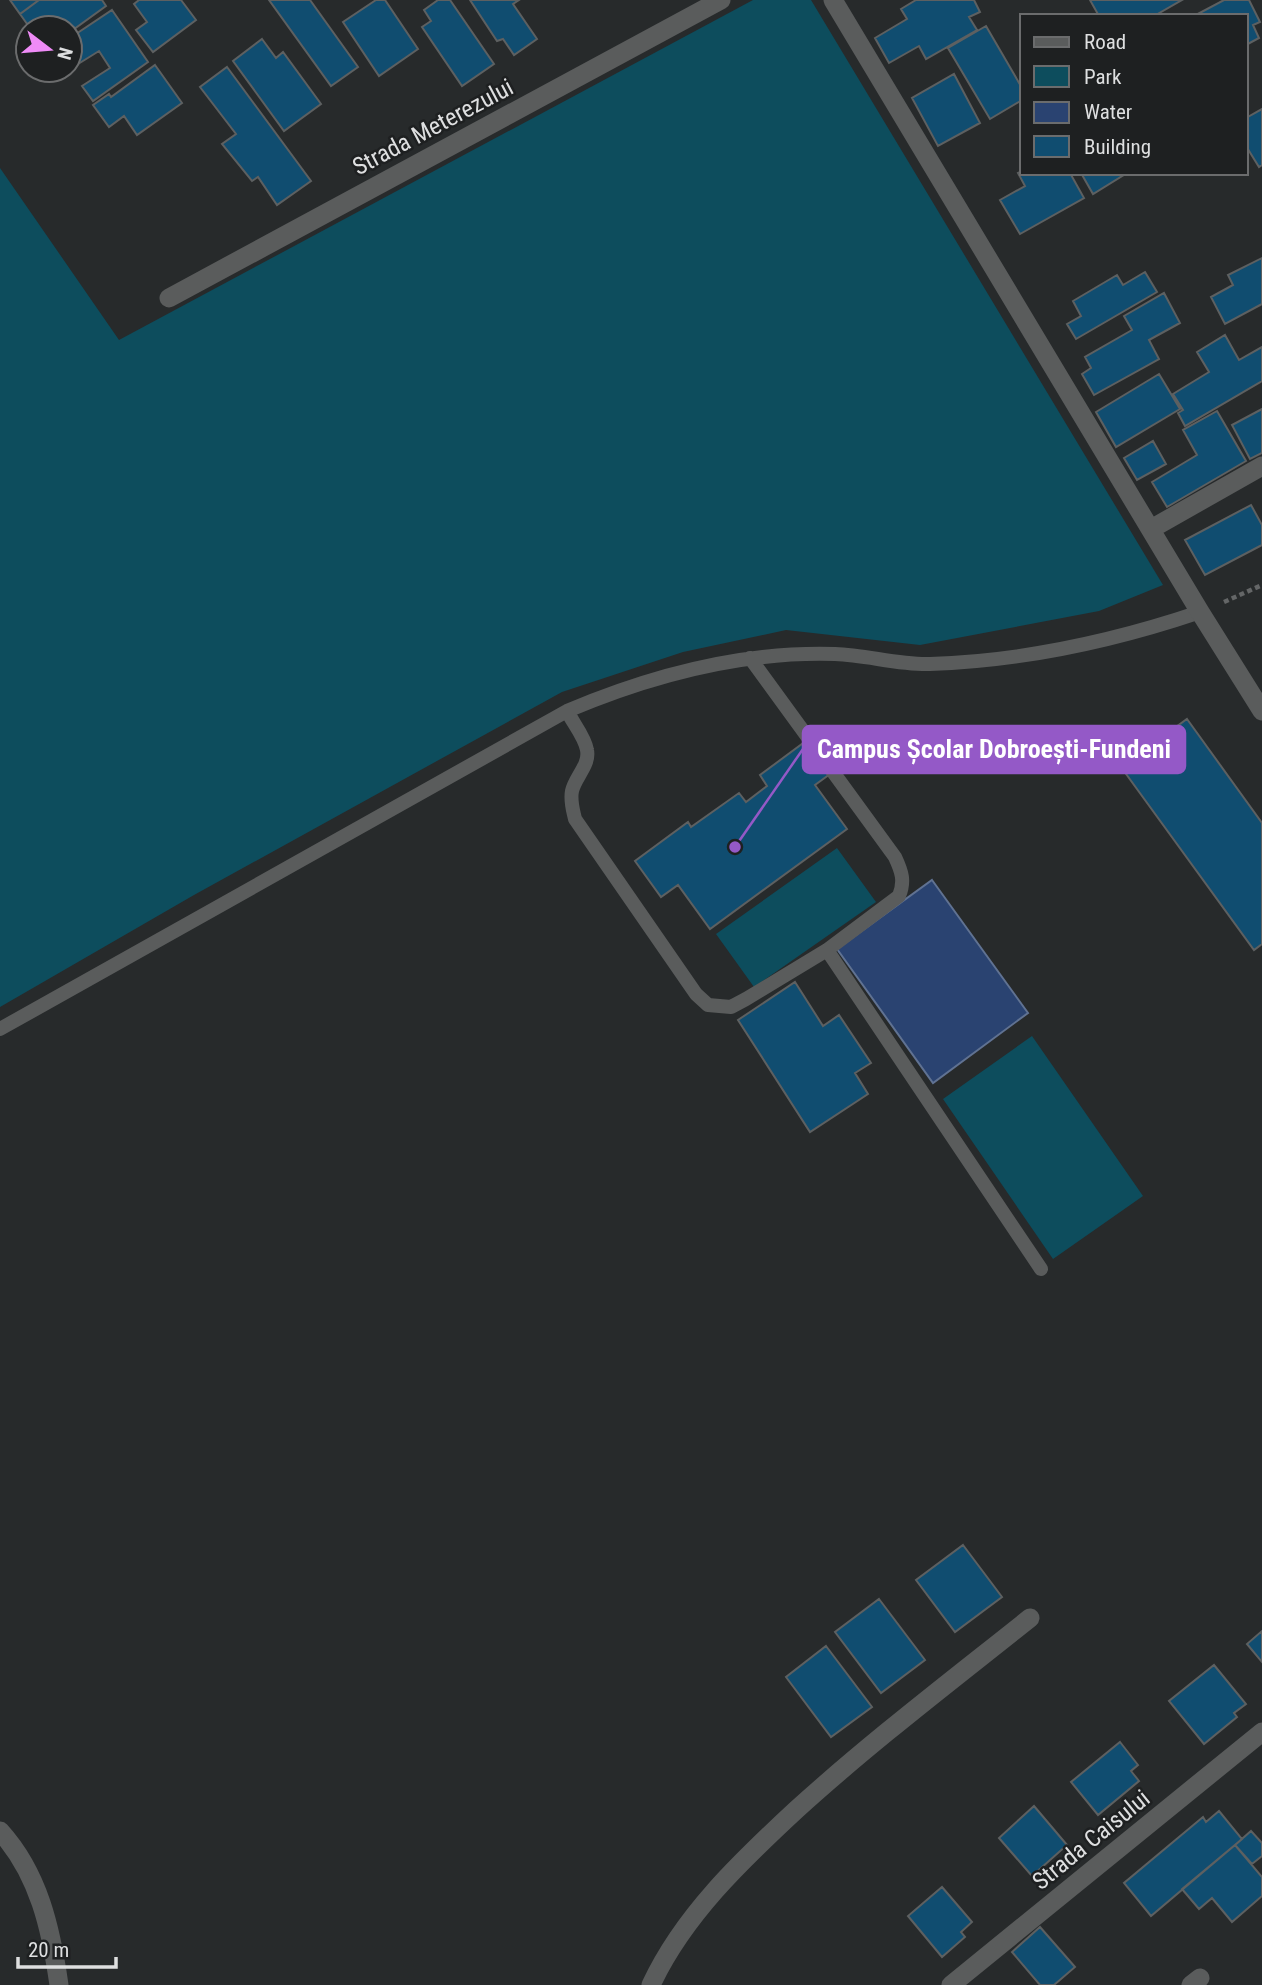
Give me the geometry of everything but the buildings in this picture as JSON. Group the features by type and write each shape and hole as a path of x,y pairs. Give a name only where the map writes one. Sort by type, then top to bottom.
{"street":[{"name":"Strada Meterezului","path":"169,298 721,0"},
{"path":"833,0 1200,612 1262,710"},
{"path":"1151,529 1262,466"},
{"path":"651,1985 663,1959 697,1912 752,1850 840,1770 1030,1618"},
{"name":"Strada Caisului","path":"951,1985 1262,1732"},
{"path":"0,1831 25,1865 44,1907 60,1985"}],"lane":[{"path":"0,1029 567,711 648,680 751,658 835,654 904,664 929,664 1004,657 1141,632 1200,612"},
{"path":"567,711 588,752 572,790 575,819 696,994 708,1005 731,1007 827,950 899,896 903,884 902,872 895,857 751,658"},
{"path":"827,950 1041,1269"}],"path":[{"path":"1200,612 1262,585"}],"green space":[{"path":"753,0 811,0 1163,585 1099,611 920,645 786,630 683,652 562,692 194,895 0,1007 0,168 119,340"},
{"path":"837,848 876,902 754,987 716,934"},
{"path":"1032,1036 1143,1196 1053,1259 943,1099"}],"water":[{"path":"932,880 1028,1013 933,1083 837,949"}],"place":[{"name":"Campus Școlar Dobroești-Fundeni","path":"735,847"}]}
